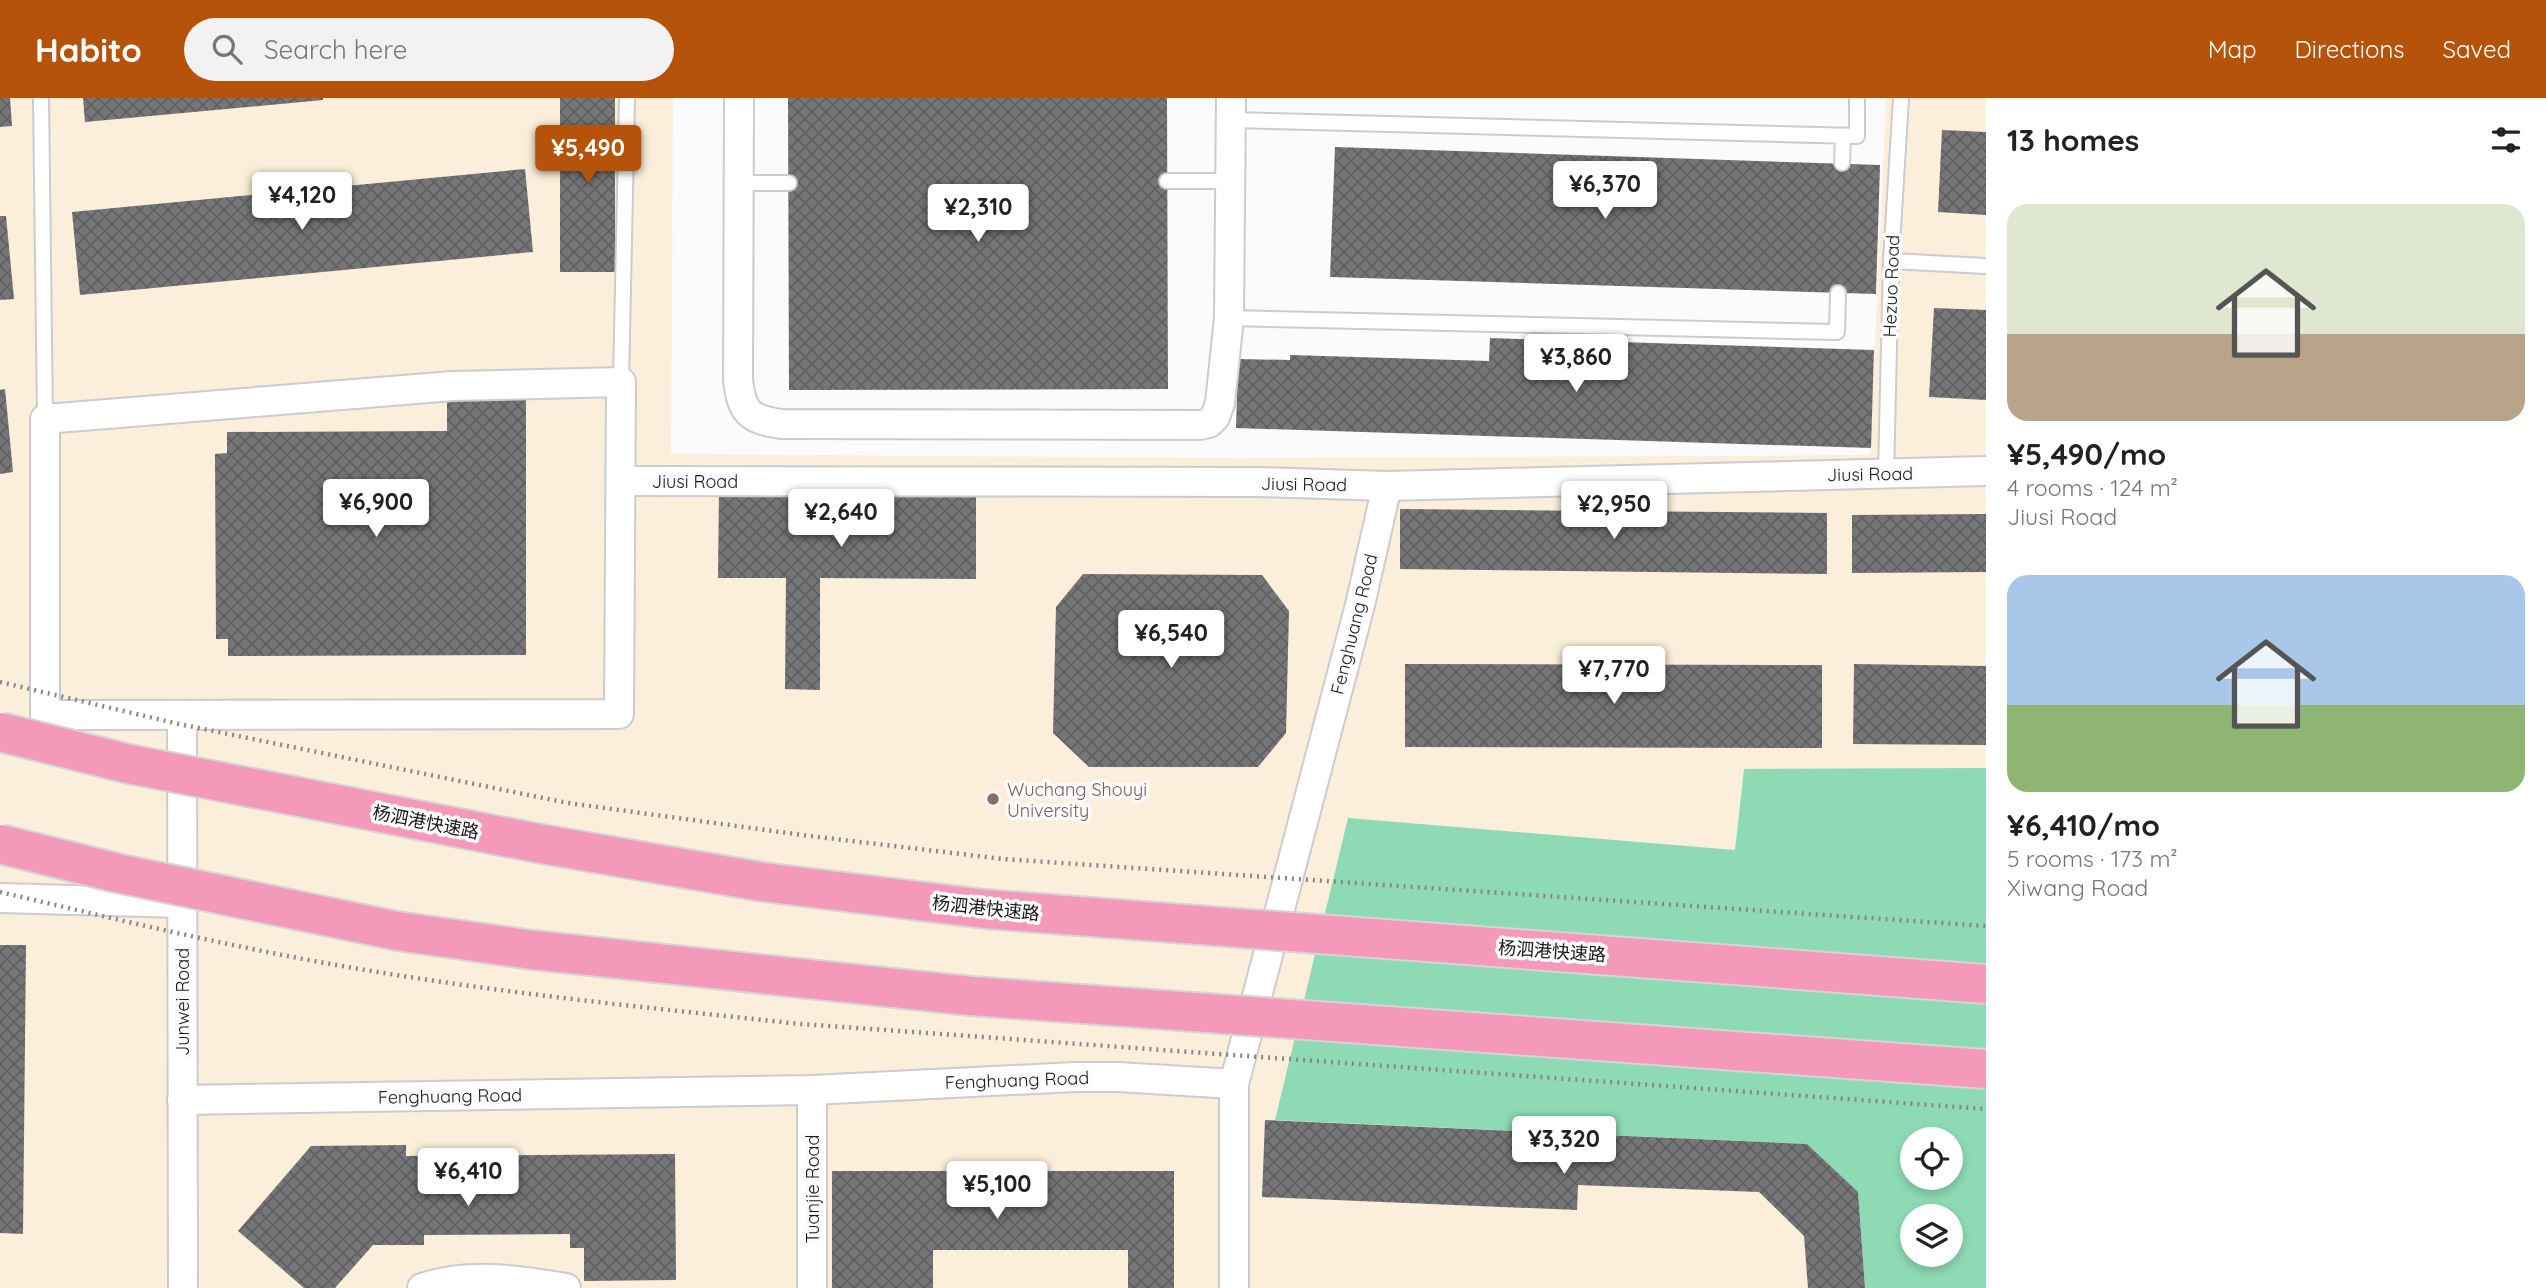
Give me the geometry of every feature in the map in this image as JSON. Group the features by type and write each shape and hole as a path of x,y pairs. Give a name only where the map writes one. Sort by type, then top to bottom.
{"highway":[{"name":"杨泗港快速路","path":"0,732 143,767 528,842 763,882 985,909 1986,984"},
{"path":"0,845 117,873 384,928 533,950 971,996 1986,1069"}],"street":[{"path":"739,98 738,380 741,401 749,414 762,421 781,424 1209,423 1215,417 1220,403 1229,318 1231,109"},
{"path":"621,382 619,714 45,715 45,419 453,386 621,382"},
{"name":"Jiusi Road","path":"621,481 1259,482 1387,486 1986,471"},
{"name":"Fenghuang Road","path":"183,1100 812,1090 1086,1077 1234,1084 1360,605 1387,486"},
{"name":"Junwei Road","path":"181,715 183,1288"},
{"path":"0,898 182,903"},
{"path":"1234,1084 1234,1288"},
{"name":"Tuanjie Road","path":"812,1090 812,1288"},
{"path":"422,1288 461,1280 491,1279 566,1288"}],"lane":[{"path":"41,98 45,419"},
{"path":"621,382 627,98"},
{"path":"1231,109 1857,136 1857,98"},
{"name":"Hezuo Road","path":"1886,474 1891,261 1900,98"},
{"path":"1842,163 1843,136"},
{"path":"1167,181 1231,181"},
{"path":"738,183 789,183"},
{"path":"1891,261 1986,266"},
{"path":"1229,318 1837,332 1838,293"}],"path":[{"path":"0,682 179,724 568,803 810,836 1003,859 1986,926"}],"shaded area":[{"name":"Wuchang Shouyi University","path":"0,98 673,98 671,454 1237,458 1870,455 1886,98 1986,98 1986,1288 0,1288"}],"green space":[{"path":"1986,768 1986,1288 1865,1288 1858,1193 1807,1144 1275,1120 1348,818 1735,850 1744,769"}],"building":[{"path":"0,98 10,98 12,126 0,127"},
{"path":"83,98 323,98 323,100 85,122"},
{"path":"560,98 615,98 615,272 560,272"},
{"path":"788,98 1167,98 1168,389 789,390"},
{"path":"1942,130 1986,132 1986,215 1938,212"},
{"path":"1335,147 1880,165 1876,294 1330,277"},
{"path":"525,169 533,252 80,295 72,212"},
{"path":"0,216 6,216 14,299 0,300"},
{"path":"1934,308 1986,310 1986,400 1929,397"},
{"path":"1490,338 1874,350 1871,448 1236,428 1238,359 1290,360 1290,355 1489,361"},
{"path":"5,389 13,472 0,474 0,390"},
{"path":"447,398 526,398 526,655 228,656 228,639 216,639 215,454 227,453 227,432 447,431"},
{"path":"719,489 976,491 976,579 820,578 820,690 785,689 786,578 718,578"},
{"path":"1400,509 1827,513 1827,574 1400,569"},
{"path":"1986,514 1986,572 1852,573 1852,515"},
{"path":"1083,574 1262,575 1289,611 1286,733 1258,767 1089,767 1053,733 1056,607"},
{"path":"1405,664 1822,665 1822,748 1405,747"},
{"path":"1854,664 1986,666 1986,745 1853,744"},
{"path":"0,945 26,945 23,1234 0,1233"},
{"path":"1265,1120 1807,1144 1858,1192 1865,1288 1808,1288 1804,1236 1759,1192 1578,1185 1577,1210 1262,1197"},
{"path":"406,1145 406,1156 675,1154 676,1280 584,1281 584,1248 570,1248 570,1234 424,1235 424,1245 373,1245 335,1288 304,1288 238,1231 311,1146"},
{"path":"832,1171 1174,1171 1174,1288 1128,1288 1128,1250 933,1250 933,1288 832,1288"}],"place":[{"name":"Wuchang Shouyi University","path":"993,799"}]}
